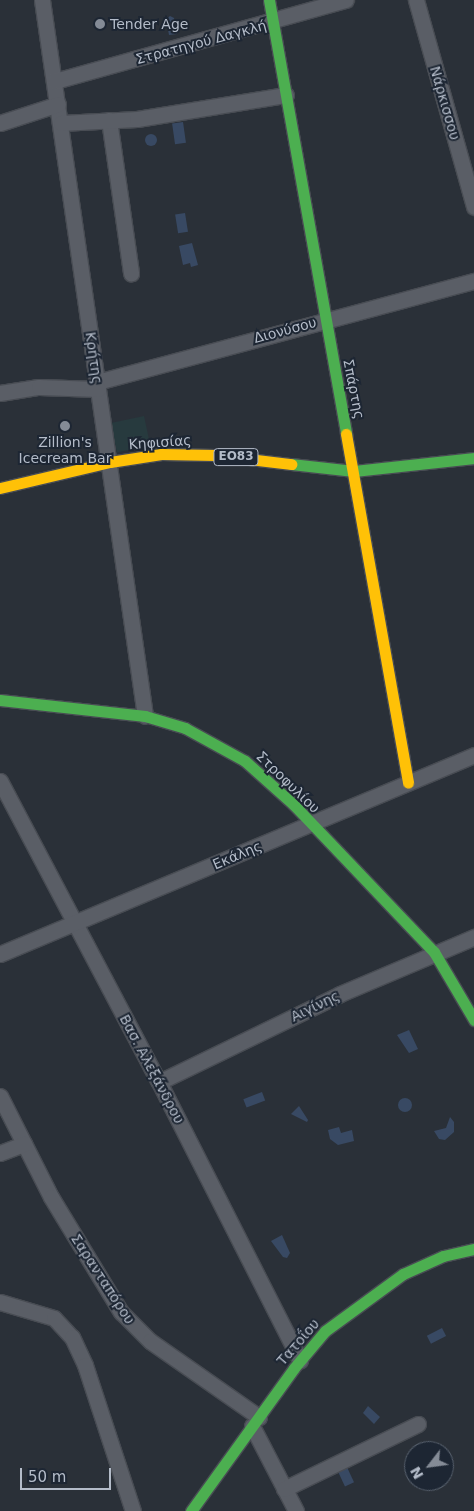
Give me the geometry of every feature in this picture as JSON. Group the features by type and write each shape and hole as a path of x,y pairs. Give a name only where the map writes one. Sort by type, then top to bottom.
{"street":[{"name":"Κρήτης","path":"42,0 110,462 145,716"},
{"name":"Σπάρτης","path":"269,0 408,783"},
{"name":"Στρατηγού Δαγκλή","path":"55,81 273,22 346,0"},
{"name":"Νάρκισσου","path":"416,0 474,207"},
{"path":"61,123 184,113 286,95"},
{"path":"0,123 58,104"},
{"path":"109,120 131,274"},
{"name":"Διονύσου","path":"0,393 39,388 98,385 326,320 474,281"},
{"name":"Κηφισίας","path":"0,488 110,462 161,454 215,455 354,471 474,458"},
{"name":"Στροφυλίου","path":"0,700 145,716 185,728 222,746 268,780 434,952 474,1020"},
{"name":"Εκάλης","path":"0,954 474,755"},
{"name":"Βασ. Αλεξάνδρου","path":"0,781 159,1082 300,1360"},
{"name":"Αιγίνης","path":"159,1082 434,952 474,937"},
{"name":"Σαρανταπόρου","path":"0,1096 56,1205 133,1327 255,1421"},
{"path":"0,1153 24,1144"},
{"name":"Τατοΐου","path":"191,1511 300,1360 337,1321 389,1282 443,1256 474,1249"},
{"path":"0,1302 54,1318 72,1337 85,1366 132,1511"},
{"path":"255,1421 284,1489 296,1511"},
{"path":"284,1489 418,1424"}],"green space":[{"path":"144,416 150,445 117,452 111,423"}],"water":[{"path":"170,16 174,18 177,34 169,35 166,19"},
{"path":"183,122 186,143 175,144 172,124"},
{"path":"151,134 157,140 151,146 145,140"},
{"path":"185,213 188,232 178,233 175,215"},
{"path":"192,243 198,265 191,267 190,263 183,265 179,246"},
{"path":"409,1030 418,1049 409,1053 397,1035"},
{"path":"262,1092 265,1100 247,1108 243,1099"},
{"path":"405,1098 410,1100 412,1105 410,1110 405,1112 400,1110 398,1105 400,1100"},
{"path":"299,1106 308,1120 307,1122 291,1114"},
{"path":"450,1117 454,1122 454,1132 445,1140 439,1139 434,1131 446,1128"},
{"path":"339,1127 341,1133 352,1130 354,1141 338,1145 330,1139 328,1130"},
{"path":"282,1235 290,1253 287,1258 283,1257 271,1241"},
{"path":"442,1328 446,1336 431,1344 427,1336"},
{"path":"368,1406 380,1417 374,1424 363,1413"},
{"path":"346,1465 354,1482 345,1486 337,1469"}],"traffic: fast":[{"path":"269,0 346,434"},
{"path":"291,464 354,471 474,458"},
{"path":"0,700 145,716 185,728 245,761 294,805 434,952 474,1020"},
{"path":"191,1511 294,1368 325,1331 403,1274 443,1256 474,1249"}],"traffic: slow":[{"path":"346,434 408,783"},
{"path":"0,488 110,462 161,454 215,455 291,464"}],"place":[{"name":"Tender Age","path":"100,24"},
{"name":"Zillion's Icecream Bar","path":"65,426"}]}
